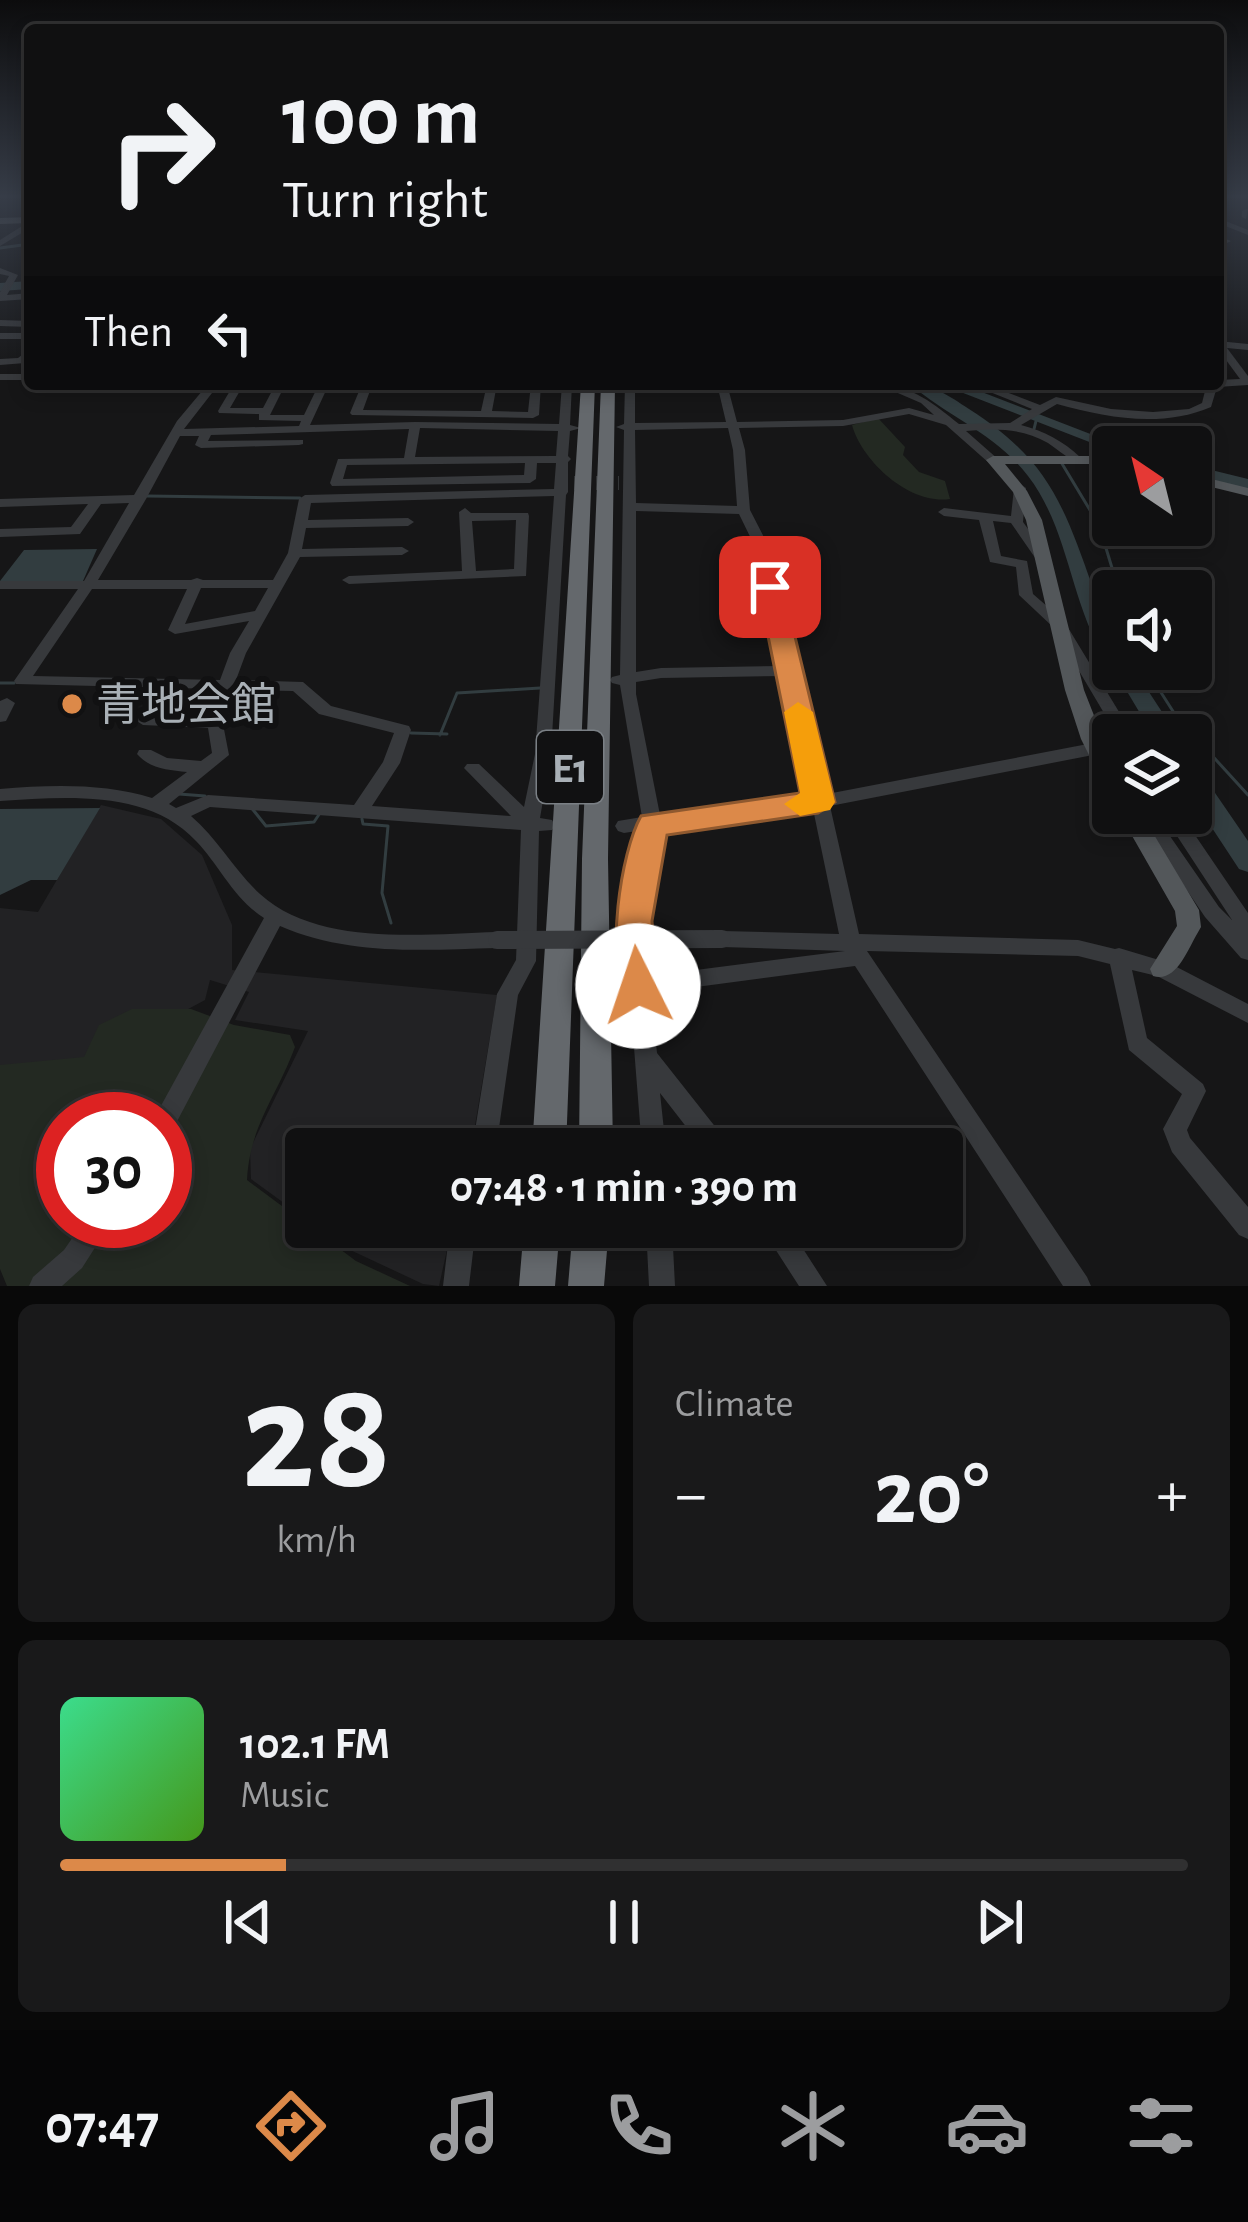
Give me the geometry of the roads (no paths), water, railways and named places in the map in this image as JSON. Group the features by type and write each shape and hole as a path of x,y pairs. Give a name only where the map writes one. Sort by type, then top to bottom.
{"highway":[{"name":"E1","path":"550,1128 574,390"},
{"name":"E1","path":"596,1128 596,859 608,390"},
{"path":"537,1286 540,1248"},
{"path":"586,1286 589,1248"}],"main road":[{"path":"1001,459 1092,458"},
{"path":"1001,459 1037,521 1092,742"},
{"path":"1212,483 1248,492"},
{"path":"1142,834 1187,910 1190,927 1162,969"}],"street":[{"path":"0,271 13,276 24,273"},
{"path":"2,296 13,276"},
{"path":"1224,352 1248,382"},
{"path":"209,390 177,433 88,585 22,681 290,683 339,715 403,730 391,763 358,812"},
{"path":"236,390 223,411 267,410"},
{"path":"277,390 263,418 302,435"},
{"path":"302,435 321,390"},
{"path":"365,390 356,413 533,415 536,390"},
{"path":"404,412 417,390"},
{"path":"485,415 491,390"},
{"path":"487,1128 508,994 526,961 555,679 565,459 574,390"},
{"path":"629,390 624,427 629,507 624,679 652,825 634,921 652,1128"},
{"path":"724,390 734,426 744,510 765,553 855,950 1078,1286"},
{"path":"898,390 926,400 1001,459"},
{"path":"990,390 1036,409"},
{"path":"1056,400 1058,390"},
{"path":"1016,422 1056,400 1100,412 1186,412 1207,405 1209,390"},
{"path":"624,427 843,423 909,411 960,426 1016,422 1052,438 1074,457"},
{"path":"177,433 207,431 201,445 415,425 572,428"},
{"path":"409,460 415,425"},
{"path":"409,492 336,483 343,462 565,459"},
{"path":"464,488 530,479 531,460"},
{"path":"464,461 469,575"},
{"path":"154,806 221,755 216,723 258,615 295,553 308,497 567,486"},
{"path":"1021,488 1017,520 1046,560"},
{"path":"396,576 409,492"},
{"path":"1,504 140,499"},
{"path":"0,533 75,530 97,500"},
{"path":"629,507 744,510"},
{"path":"944,512 1017,520"},
{"path":"349,580 520,573 523,516 466,517"},
{"path":"985,516 995,559 1022,564 1026,595 1059,624 1113,714"},
{"path":"302,524 408,522"},
{"path":"295,553 402,550"},
{"path":"197,582 175,630 258,615"},
{"path":"0,585 275,584"},
{"path":"624,679 790,671"},
{"path":"143,720 216,723"},
{"path":"624,826 818,802 1092,749"},
{"path":"145,754 164,764 200,767"},
{"path":"473,768 538,825"},
{"path":"0,795 95,795 176,815 198,830 249,898 311,932 347,938 722,939 855,950 1051,946 1119,956 1162,969 1248,1014"},
{"path":"176,815 208,801 538,825"},
{"path":"1158,834 1212,912 1248,952"},
{"path":"1185,834 1248,929"},
{"path":"181,1092 275,916"},
{"path":"638,986 855,950"},
{"path":"1119,956 1137,1043 1195,1091 1175,1129 1180,1144 1248,1226"},
{"path":"647,1058 702,1128"},
{"path":"42,1286 81,1248"},
{"path":"456,1286 461,1248"},
{"path":"660,1248 662,1286"},
{"path":"788,1248 814,1286"}],"waterway":[{"path":"0,287 24,285"},
{"path":"927,390 999,438 1034,472 1059,515 1092,610"},
{"path":"963,390 1092,438"},
{"path":"1034,429 1036,421"},
{"path":"1061,462 1099,525 1113,570"},
{"path":"1212,475 1248,484"},
{"path":"147,496 300,498"},
{"path":"0,683 14,683"},
{"path":"440,734 457,693 540,688"},
{"path":"1136,690 1152,714"},
{"path":"1159,690 1176,716 1248,795"},
{"path":"411,733 440,734"},
{"path":"440,734 447,734"},
{"path":"179,794 205,796"},
{"path":"250,806 266,826 314,822 320,813"},
{"path":"1212,808 1248,862"},
{"path":"362,819 363,824 388,826 382,893 391,923"}],"tunnel":[{"path":"574,483 619,483"}],"place":[{"name":"青地会館","path":"72,704"}]}
